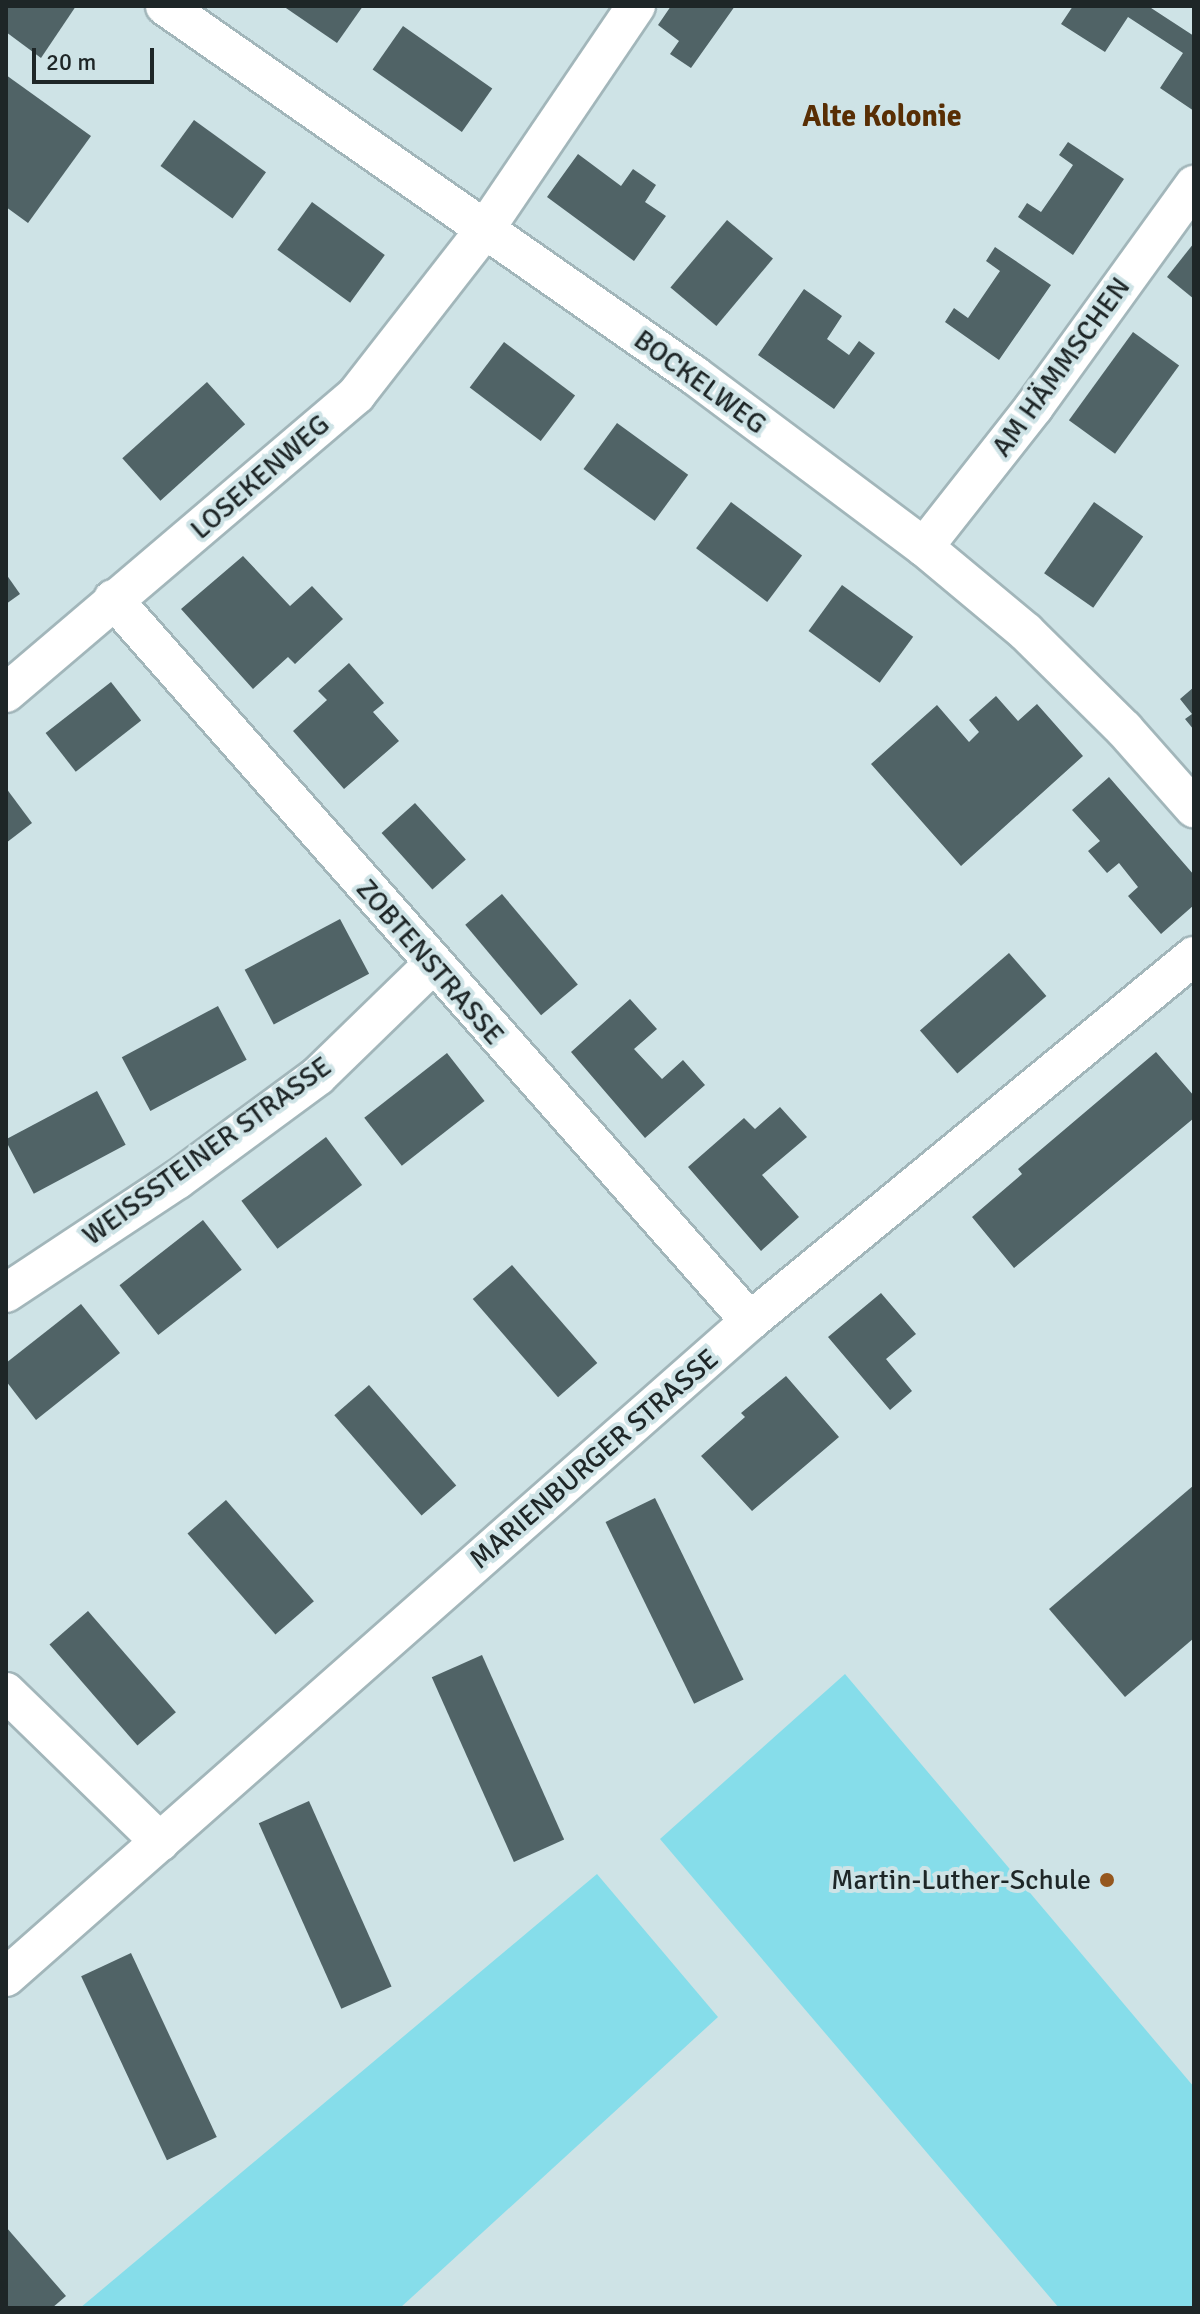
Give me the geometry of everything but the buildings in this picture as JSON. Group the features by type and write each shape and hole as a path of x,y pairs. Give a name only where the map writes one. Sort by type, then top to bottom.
{"street":[{"name":"BOCKELWEG","path":"165,6 483,232 694,375 924,547 1026,632 1124,729 1194,808"},
{"path":"483,232 636,6"},
{"name":"AM HÄMMSCHEN","path":"924,547 1034,407 1194,185"},
{"name":"LOSEKENWEG","path":"6,693 356,395 483,232"},
{"name":"ZOBTENSTRASSE","path":"113,599 432,965 750,1321"},
{"name":"MARIENBURGER STRASSE","path":"6,1977 750,1321 1194,956"},
{"name":"WEISSSTEINER STRASSE","path":"6,1293 177,1180 318,1076 432,965"},
{"path":"6,1692 160,1842"}],"shaded area":[{"path":"845,1674 1194,2087 1194,2308 1059,2308 660,1839"},
{"path":"597,1874 718,2017 400,2308 80,2308"}],"place":[{"name":"Martin-Luther-Schule","path":"1107,1880"}],"district":[{"name":"Alte Kolonie","path":"882,117"}]}
